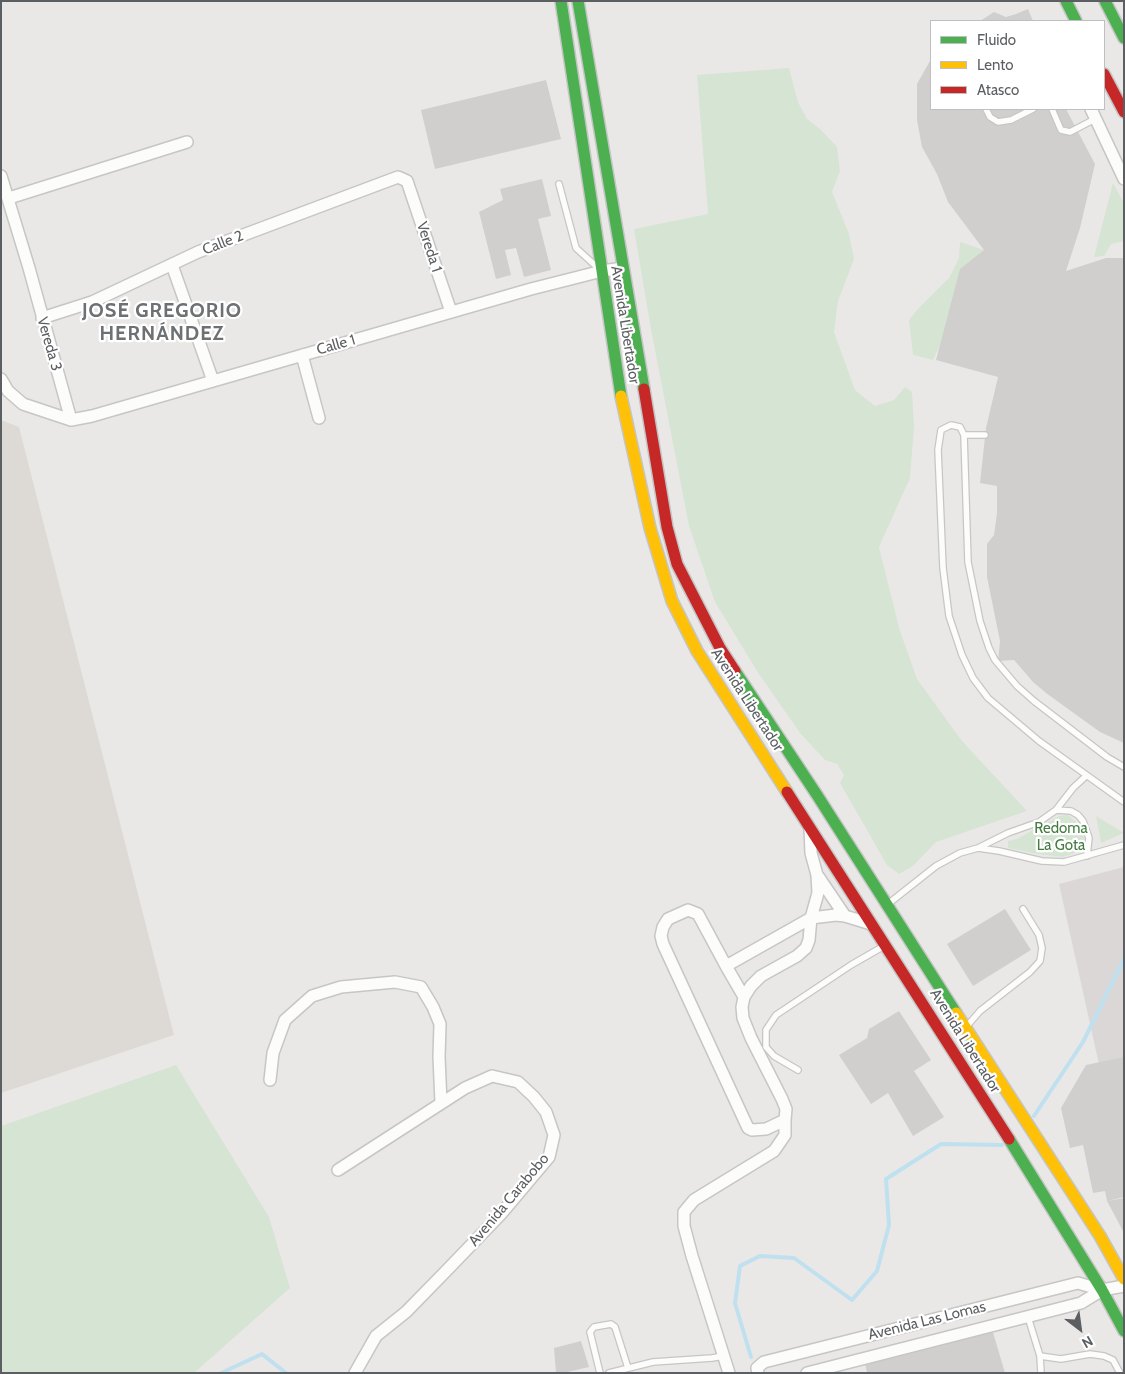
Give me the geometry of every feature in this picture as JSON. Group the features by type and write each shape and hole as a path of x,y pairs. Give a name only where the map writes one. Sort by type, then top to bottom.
{"main road":[{"name":"Avenida Libertador","path":"561,1 622,404 650,528 672,601 697,651 1003,1129 1102,1290 1124,1331"},
{"name":"Avenida Libertador","path":"578,1 666,518 677,564 720,648 817,795 1100,1236 1124,1279"},
{"path":"1066,1 1074,19"},
{"path":"1106,1 1124,38"},
{"path":"1105,76 1124,112"}],"street":[{"path":"1093,114 1124,178"},
{"path":"9,198 187,142"},
{"name":"Vereda 3","path":"1,176 9,198 71,420"},
{"name":"Calle 2","path":"42,318 92,302 198,252 392,178 398,177 407,181"},
{"name":"Vereda 1","path":"407,181 451,312"},
{"path":"172,265 213,381"},
{"name":"Calle 1","path":"71,420 92,416 531,289 602,271 623,268"},
{"path":"302,355 319,418"},
{"path":"1,379 8,390 24,404 71,420"},
{"path":"729,1373 692,1256 684,1226 684,1212 694,1200 774,1151 785,1135 786,1110 743,1018 744,998 751,986 761,976 797,956 806,948 809,940 811,918 818,893 817,875 811,854 810,827"},
{"path":"817,875 845,916"},
{"path":"744,998 698,914 688,910 668,919 663,927 661,936 663,944 748,1128 752,1130 766,1129 785,1120"},
{"path":"726,966 811,918 845,916 871,924"},
{"path":"270,1080 273,1053 285,1020 312,996 341,986 395,982 421,986 440,1024 441,1104"},
{"name":"Avenida Carabobo","path":"338,1170 465,1088 492,1076 518,1082 534,1097 546,1112 554,1135 549,1157 501,1214 448,1269 406,1312 376,1336 355,1373"},
{"name":"Avenida Las Lomas","path":"758,1373 757,1368 764,1362 1078,1282 1102,1290"},
{"name":"Avenida Las Lomas","path":"807,1373 1081,1303 1102,1290 1124,1286"}],"lane":[{"path":"986,110 990,117 998,122 1011,120 1031,110"},
{"path":"1052,110 1061,130 1070,132 1093,114"},
{"path":"559,184 576,248 602,271"},
{"path":"1124,768 1107,757 1017,686 995,660 980,622 968,562 964,435 960,427 951,425 941,430 938,450 943,568 949,616 962,655 973,678 988,698 1039,741 1124,802"},
{"path":"964,435 985,435"},
{"path":"886,905 936,866 960,853 978,848 1008,833 1038,822 1056,810 1073,788 1086,776"},
{"path":"1056,810 1071,811 1083,821 1089,838 1087,856"},
{"path":"978,848 998,850 1042,861 1064,862 1124,844"},
{"path":"966,1028 980,1011 1030,972 1040,961 1042,948 1039,935 1023,909"},
{"path":"798,1070 774,1056 766,1047 766,1030 776,1015 850,965 885,945"},
{"path":"1028,1316 1040,1356 1040,1373"},
{"path":"600,1373 590,1332 594,1327 611,1324 615,1327 628,1368"},
{"path":"1040,1356 1061,1359 1090,1354 1104,1356 1114,1360 1120,1373"},
{"path":"609,1373 653,1362 723,1356"}],"shaded area":[{"path":"1,420 19,427 174,1035 1,1093"},
{"path":"1124,867 1124,1177 1059,884"}],"green space":[{"path":"789,68 798,102 807,119 820,129 837,147 840,171 832,192 849,234 854,259 838,301 834,332 855,390 875,406 894,400 905,387 912,392 914,426 910,478 879,547 900,631 917,679 962,741 1027,811 936,842 913,866 899,874 887,865 840,783 844,775 837,764 825,760 800,733 757,671 715,602 689,526 634,229 708,214 697,75"},
{"path":"1113,183 1124,203 1124,241 1111,244 1104,256 1094,257"},
{"path":"960,242 984,250 933,360 913,355 909,320 949,278 959,258"},
{"name":"Redoma La Gota","path":"1068,815 1077,823 1084,838 1083,847 1080,851 1063,857 1008,848 1008,841 1017,839 1059,816"},
{"path":"1096,816 1124,833 1101,843"},
{"path":"176,1065 269,1217 290,1288 194,1373 1,1373 1,1126"}],"building":[{"path":"1028,9 1033,20 982,20 994,12 1006,17"},
{"path":"930,61 930,110 1067,110 1095,164 1080,228 1066,271 1106,258 1124,258 1124,743 1100,732 1046,693 1033,682 1014,660 998,661 1000,641 987,577 987,544 994,535 997,513 997,486 980,483 986,428 998,377 936,360 960,269 984,250 948,202 937,174 922,147 917,120 917,84"},
{"path":"546,80 561,139 435,169 421,110"},
{"path":"542,179 551,216 538,219 551,270 524,277 516,248 505,250 511,275 496,279 479,212 503,200 500,189"},
{"path":"1005,909 1031,950 973,986 947,944"},
{"path":"899,1011 931,1060 914,1071 944,1117 913,1136 888,1093 871,1104 839,1055 867,1038 869,1029"},
{"path":"1124,1057 1124,1197 1107,1201 1105,1191 1093,1193 1083,1145 1070,1148 1061,1108 1086,1065"},
{"path":"1124,1198 1124,1233 1107,1201"},
{"path":"992,1329 1005,1373 867,1373 865,1363"},
{"path":"581,1341 589,1367 556,1373 554,1348"}],"waterway":[{"path":"1034,1116 1083,1042 1124,959"},
{"path":"751,1357 735,1303 740,1266 760,1256 794,1258 852,1300 877,1271 889,1225 886,1179 941,1144 1002,1145"},
{"path":"221,1373 262,1354 286,1373"}],"traffic: fast":[{"path":"561,1 621,396"},
{"path":"578,1 644,389"},
{"path":"1066,1 1076,20"},
{"path":"1105,1 1124,38"},
{"path":"735,671 817,795 956,1013"},
{"path":"1009,1139 1102,1290 1124,1331"}],"traffic: slow":[{"path":"621,396 650,528 672,601 697,651 787,792"},
{"path":"956,1013 1100,1236 1124,1279"}],"traffic: jam":[{"path":"1105,76 1124,112"},
{"path":"644,389 667,527 677,564 720,648 735,671"},
{"path":"787,792 1009,1139"}],"district":[{"name":"JOSÉ GREGORIO HERNÁNDEZ","path":"162,322"}]}
